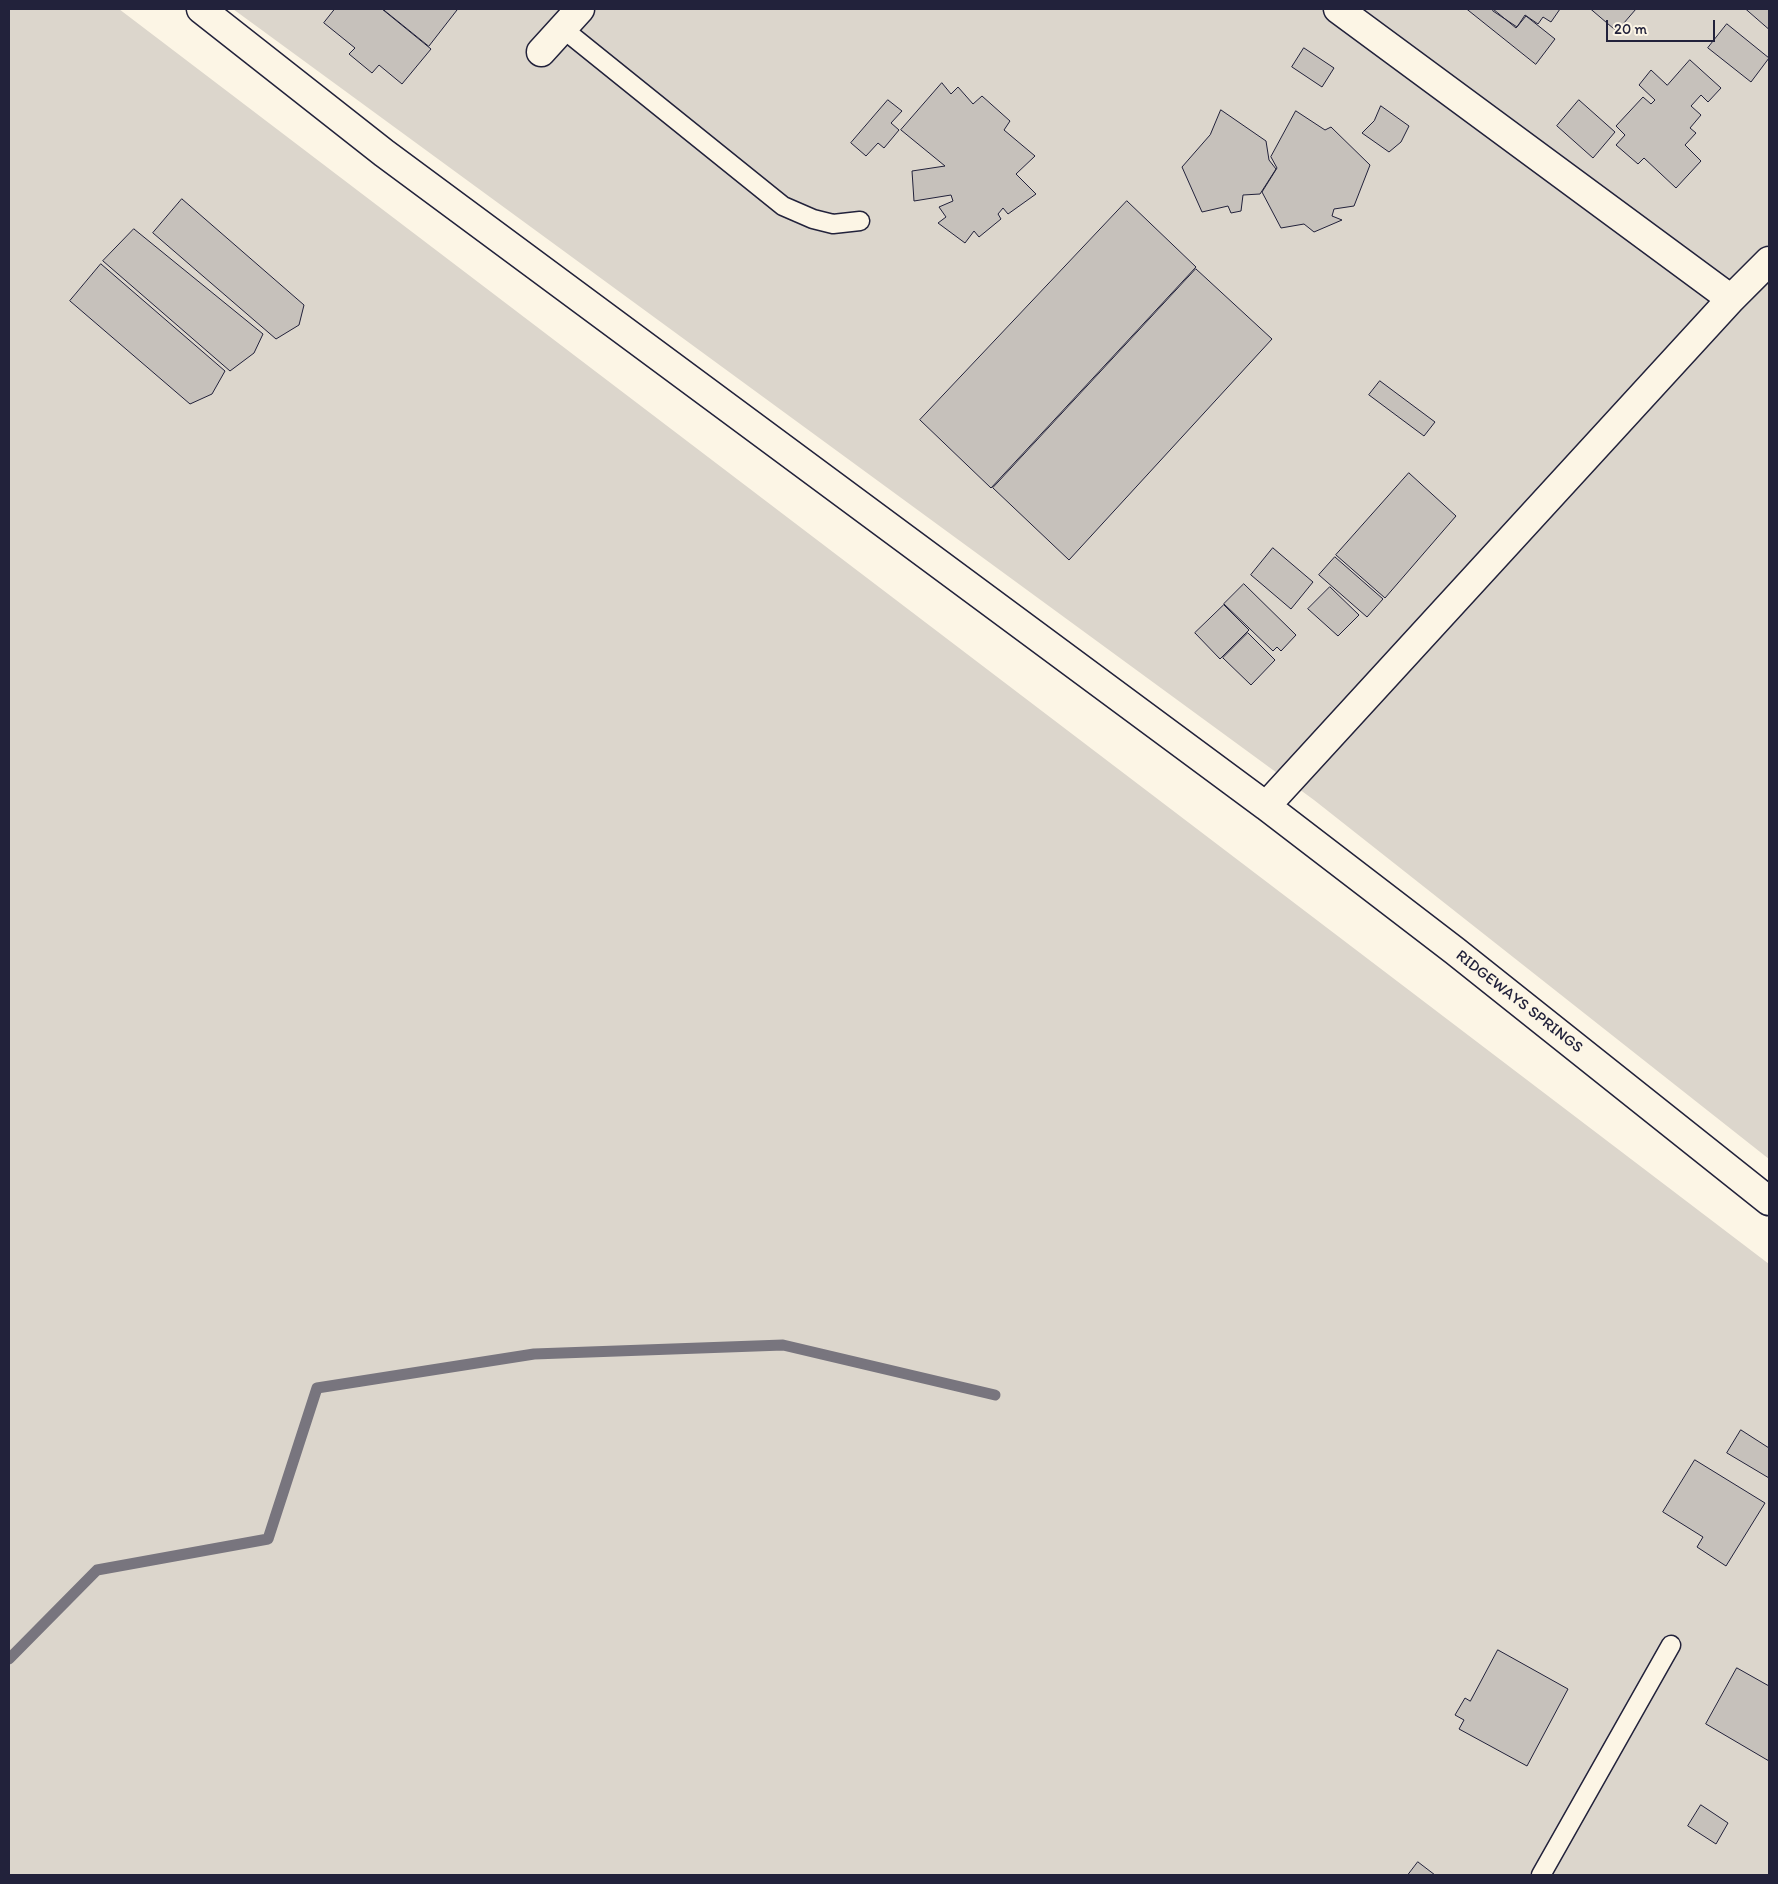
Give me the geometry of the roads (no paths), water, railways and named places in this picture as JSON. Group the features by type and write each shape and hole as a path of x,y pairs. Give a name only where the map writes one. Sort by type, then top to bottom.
{"street":[{"name":"RIDGEWAYS SPRINGS","path":"200,9 384,153 1266,806 1455,951 1769,1201"},
{"path":"1338,9 1731,299"},
{"path":"541,52 571,18"},
{"path":"1266,806 1731,299 1769,260"}],"lane":[{"path":"571,18 783,206 813,219 833,224 860,221"},
{"path":"1541,1875 1671,1645"}],"waterway":[{"path":"9,1659 97,1570 268,1539 317,1388 534,1354 783,1345 995,1395"}]}
